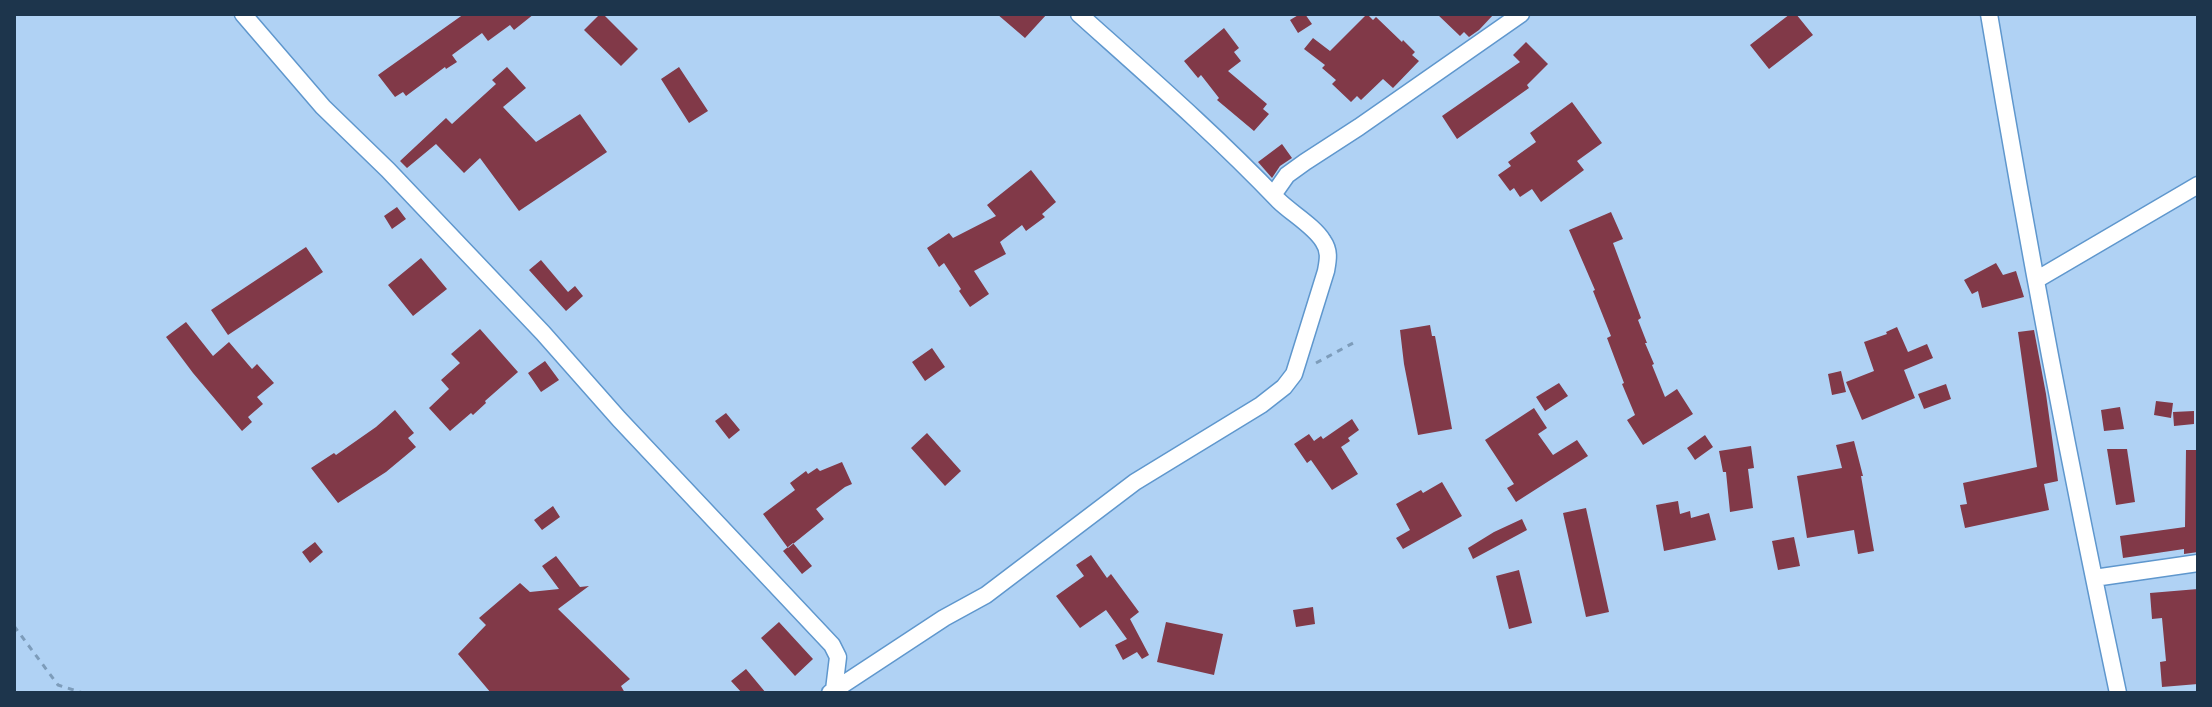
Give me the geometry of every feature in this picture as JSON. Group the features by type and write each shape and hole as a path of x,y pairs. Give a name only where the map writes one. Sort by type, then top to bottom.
{"street":[{"path":"243,14 323,107 388,170 543,333 619,419 832,645 838,657 838,669 832,691"},
{"path":"832,691 944,618 986,595 1135,482 1261,405 1284,387 1294,374 1326,271 1327,246 1191,113 1079,14"},
{"path":"1273,195 1287,175 1521,14"},
{"path":"1989,14 2036,280 2118,693"},
{"path":"2036,280 2198,185"},
{"path":"2094,578 2198,563"}],"path":[{"path":"1294,374 1355,342"},
{"path":"14,626 58,685 83,693"}],"building":[{"path":"464,14 534,14 514,30 510,25 488,41 482,33 452,55 457,62 445,67 406,96 403,92 395,97 378,75"},
{"path":"600,14 638,49 621,66 584,30"},
{"path":"997,14 1047,14 1025,38"},
{"path":"1305,14 1312,24 1298,33 1290,20"},
{"path":"1367,14 1373,20 1376,17 1403,40 1419,61 1393,88 1383,79 1361,100 1357,96 1351,102 1332,84 1336,80 1322,68 1325,65 1304,49 1313,38 1330,51"},
{"path":"1437,14 1494,14 1469,37 1464,32 1460,36"},
{"path":"1790,14 1796,14 1813,35 1769,69 1750,45"},
{"path":"1224,28 1239,48 1234,52 1241,61 1228,71 1267,104 1263,109 1269,114 1254,131 1217,100 1219,98 1201,75 1198,78 1184,61"},
{"path":"1526,42 1548,64 1527,85 1529,88 1457,139 1442,116 1520,62 1513,55"},
{"path":"507,67 526,88 503,107 536,142 580,114 607,152 519,211 480,158 464,173 436,144 407,168 400,161 446,118 452,124 496,84 492,80"},
{"path":"679,67 708,111 689,123 661,79"},
{"path":"1572,102 1602,143 1577,161 1584,170 1541,202 1532,189 1520,197 1514,188 1510,191 1498,175 1511,166 1508,162 1536,142 1530,133"},
{"path":"1282,144 1292,158 1280,166 1272,178 1258,162"},
{"path":"1031,170 1056,202 1042,214 1045,217 1026,231 1022,225 1000,242 1006,254 974,271 989,294 970,307 944,263 939,267 927,248 949,233 953,238 996,216 987,205"},
{"path":"397,207 406,219 392,229 384,216"},
{"path":"1611,212 1623,239 1613,243 1641,318 1638,320 1652,365 1665,397 1677,389 1693,414 1643,445 1627,420 1635,415 1607,338 1611,336 1569,230"},
{"path":"306,247 323,272 228,335 211,310"},
{"path":"421,258 447,289 413,316 388,285"},
{"path":"541,260 568,292 575,286 583,296 566,311 529,270"},
{"path":"1996,263 2003,275 2016,271 2024,297 1982,308 1978,291 1972,294 1964,280"},
{"path":"186,322 213,356 229,342 252,369 257,364 274,383 257,397 263,404 248,417 252,422 242,431 166,337"},
{"path":"1430,325 1432,336 1435,336 1452,429 1418,435 1400,330"},
{"path":"1897,327 1908,352 1927,344 1933,358 1904,370 1915,398 1862,420 1846,382 1874,371 1864,342"},
{"path":"480,329 518,372 473,415 471,413 450,431 429,408 449,389 441,380 460,363 451,354"},
{"path":"2034,330 2058,481 2044,484 2049,510 1965,528 1960,505 1967,504 1963,483 2037,467 2018,332"},
{"path":"932,348 945,367 925,381 912,362"},
{"path":"545,361 559,380 541,392 528,373"},
{"path":"1841,371 1846,392 1832,395 1828,374"},
{"path":"1559,383 1568,396 1545,411 1536,397"},
{"path":"1946,384 1951,399 1924,409 1918,394"},
{"path":"2156,401 2173,403 2171,418 2154,415"},
{"path":"2120,407 2124,429 2104,431 2101,410"},
{"path":"1534,408 1547,428 1538,434 1553,455 1577,440 1588,456 1516,502 1507,488 1514,484 1485,440"},
{"path":"395,410 414,433 408,438 416,447 386,472 338,503 311,468 334,453 336,455"},
{"path":"2194,411 2194,424 2174,426 2173,412"},
{"path":"726,413 740,430 729,439 715,421"},
{"path":"1352,419 1359,430 1341,447 1358,474 1332,490 1311,460 1307,463 1294,444 1309,434 1314,441 1321,436 1323,439"},
{"path":"927,433 961,471 945,486 911,448"},
{"path":"1705,435 1713,447 1695,460 1687,448"},
{"path":"1854,441 1863,476 1874,551 1858,554 1854,530 1807,538 1797,476 1842,468 1836,445"},
{"path":"1751,446 1754,468 1748,469 1753,508 1730,512 1726,472 1723,472 1719,451"},
{"path":"2107,449 2127,449 2135,502 2116,505"},
{"path":"2186,450 2198,450 2198,552 2184,554 2184,549 2123,558 2120,536 2185,527"},
{"path":"842,462 852,484 816,509 824,519 788,548 763,514 795,490 790,483 806,471 808,474 817,468 820,471"},
{"path":"1442,482 1462,516 1403,549 1396,538 1410,530 1396,504"},
{"path":"1678,501 1680,514 1690,511 1691,518 1709,513 1716,540 1664,551 1656,505"},
{"path":"553,506 560,517 542,530 534,520"},
{"path":"1586,508 1609,612 1586,617 1563,513"},
{"path":"1522,519 1527,530 1473,559 1468,548"},
{"path":"1794,537 1800,566 1778,570 1772,541"},
{"path":"315,542 323,552 310,563 302,552"},
{"path":"793,543 812,566 802,574 783,551"},
{"path":"1091,555 1107,578 1111,574 1139,612 1130,619 1149,655 1142,659 1137,652 1123,660 1115,645 1127,639 1106,610 1080,628 1056,596 1084,576 1076,565"},
{"path":"556,556 580,587 589,586 558,609 630,679 621,686 625,693 491,693 458,654 486,625 479,618 520,583 530,592 559,589 542,566"},
{"path":"1519,570 1532,623 1509,629 1496,576"},
{"path":"2198,589 2198,684 2162,687 2160,662 2166,661 2162,618 2152,619 2150,593"},
{"path":"1313,607 1315,624 1296,627 1293,610"},
{"path":"779,622 813,659 795,676 761,638"},
{"path":"1166,622 1223,634 1214,675 1157,662"},
{"path":"746,669 766,693 742,693 731,681"}]}
